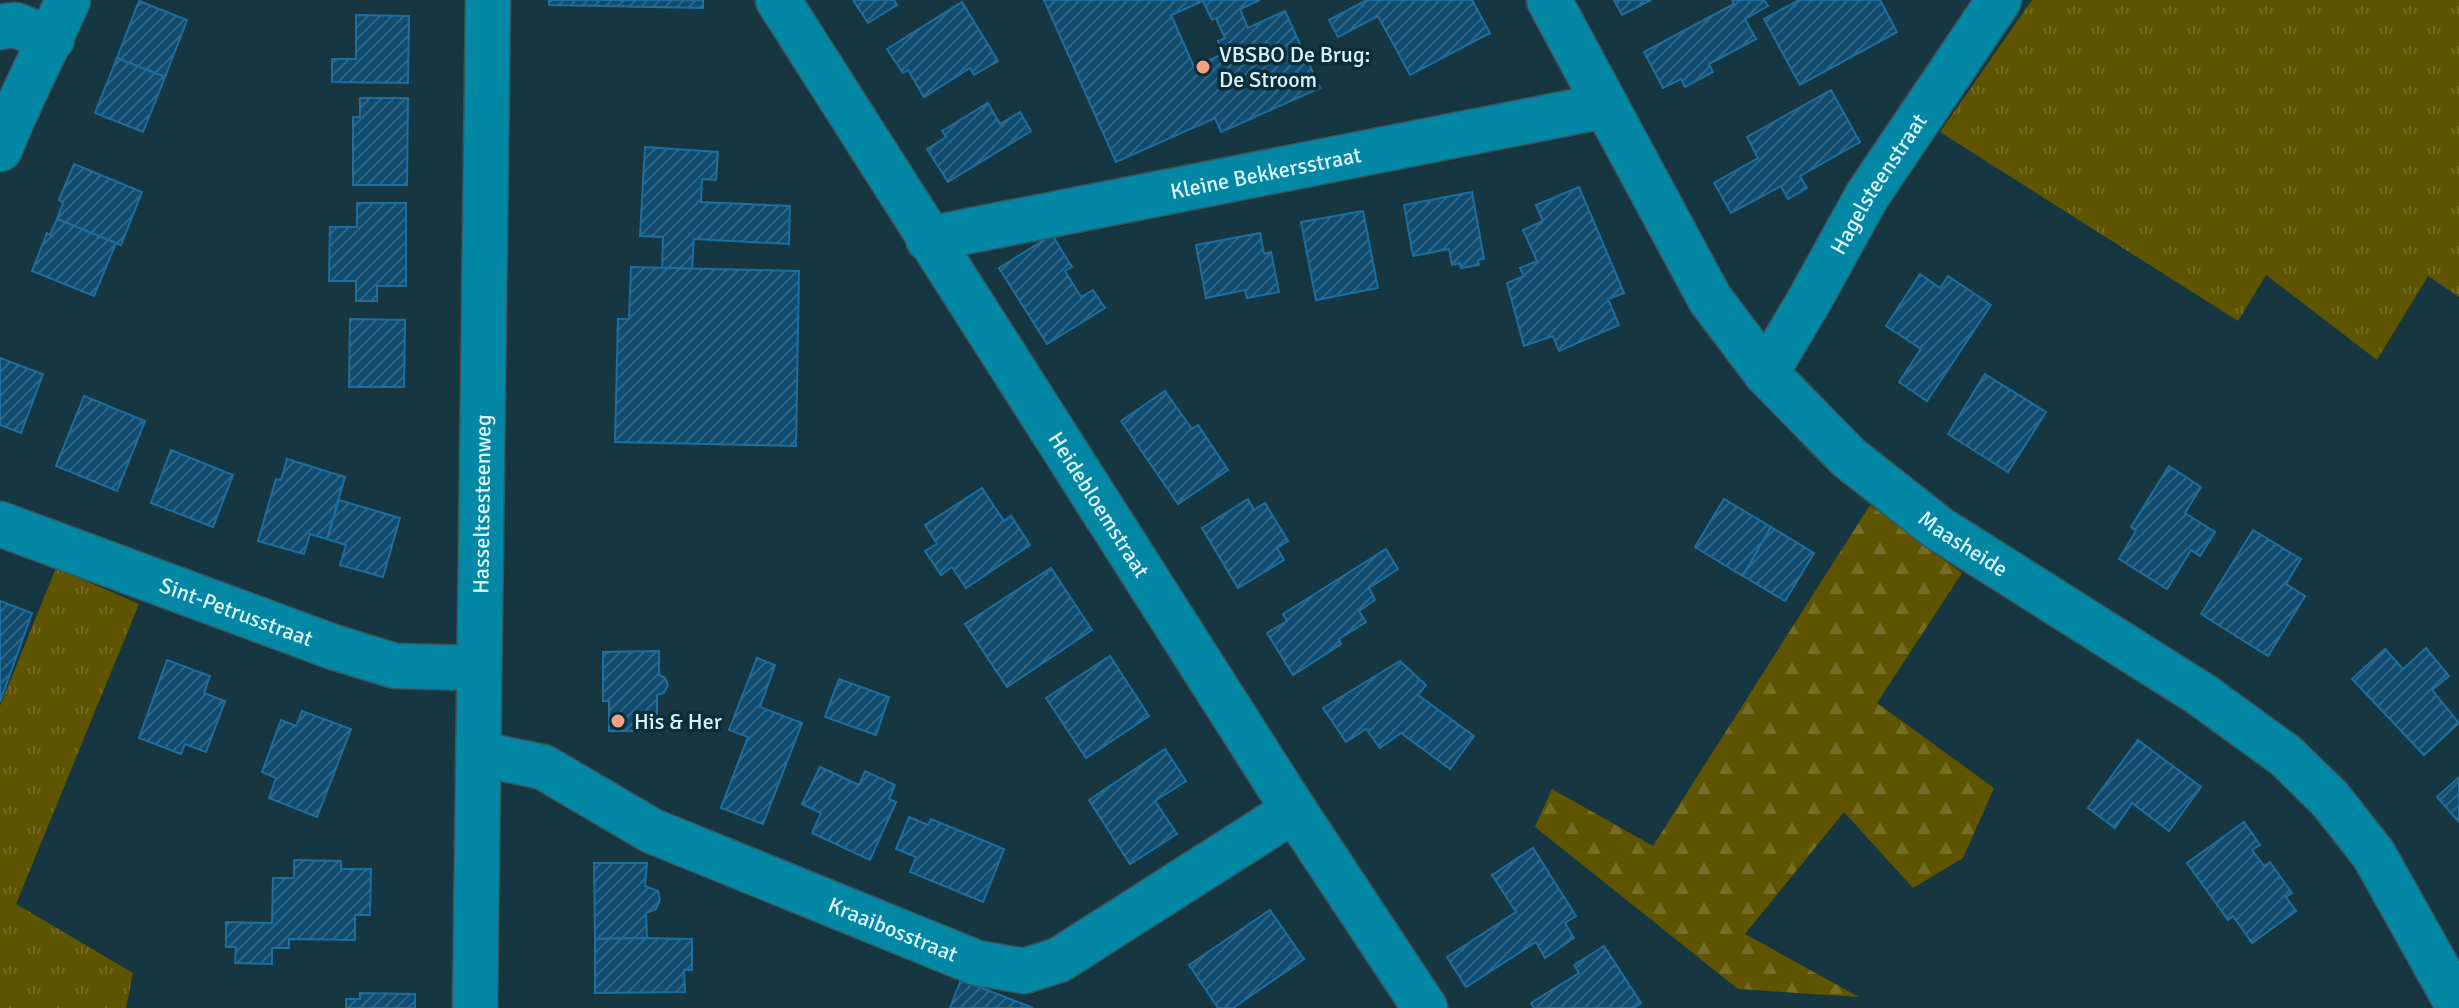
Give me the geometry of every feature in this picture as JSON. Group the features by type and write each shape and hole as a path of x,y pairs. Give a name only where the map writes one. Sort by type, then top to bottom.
{"street":[{"path":"0,149 22,93 52,39 68,0"},
{"name":"Hasseltsesteenweg","path":"475,1008 488,0"},
{"name":"Heidebloemstraat","path":"778,0 1294,810 1425,1008"},
{"name":"Maasheide","path":"1549,0 1710,299 1766,373 1848,457 1938,528 2202,695 2286,756 2330,799 2374,855 2459,1007"},
{"name":"Hagelsteenstraat","path":"1766,373 1867,196 1999,0"},
{"path":"0,27 15,25 52,39"},
{"name":"Kleine Bekkersstraat","path":"928,239 1604,106"},
{"name":"Sint-Petrusstraat","path":"0,524 345,651 395,666 477,668"},
{"name":"Kraaibosstraat","path":"479,754 543,767 652,831 977,963 1024,971 1059,960 1294,810"}],"green space":[{"path":"2032,0 2459,0 2459,297 2428,276 2377,360 2266,275 2238,321 1940,132"},
{"path":"1870,505 1962,573 1877,703 1994,788 1963,858 1913,888 1844,812 1745,934 1859,997 1738,989 1535,827 1552,789 1653,846"},
{"path":"56,568 139,604 16,904 133,973 126,1008 0,1008 0,706"}],"building":[{"path":"549,0 703,0 703,8 549,5"},
{"path":"853,0 894,0 897,5 868,23"},
{"name":"VBSBO De Brug: De Stroom","path":"1044,0 1260,0 1240,9 1248,28 1285,11 1320,88 1221,132 1215,118 1116,162","holes":["1203,1 1212,20 1216,18 1225,38 1218,41 1223,54 1194,67 1171,15"]},
{"path":"1367,0 1472,0 1490,33 1410,75 1378,16 1338,37 1329,20"},
{"path":"1614,0 1651,0 1622,15"},
{"path":"1732,0 1764,0 1768,6 1745,19 1756,39 1709,64 1713,72 1685,87 1681,79 1663,88 1644,52 1734,4"},
{"path":"1799,0 1880,0 1897,32 1800,85 1764,19"},
{"path":"139,1 187,20 165,77 117,58"},
{"path":"962,2 998,61 974,75 970,68 924,97 908,70 903,73 887,49"},
{"path":"356,15 409,16 408,83 332,82 332,59 356,59"},
{"path":"117,58 165,77 143,132 95,113"},
{"path":"1831,90 1860,142 1800,176 1807,188 1788,199 1781,186 1731,213 1714,183 1758,158 1747,137"},
{"path":"360,98 408,98 407,185 353,185 353,117 360,117"},
{"path":"988,103 1000,124 1020,112 1031,131 948,182 927,149 946,137 942,131"},
{"path":"645,147 718,152 716,180 702,179 701,202 790,206 789,244 694,239 692,270 662,268 663,237 640,236"},
{"path":"74,164 142,192 121,245 57,219 63,203 59,200"},
{"path":"1579,187 1624,293 1608,299 1619,325 1559,351 1553,336 1524,346 1507,283 1524,276 1520,268 1537,261 1523,230 1543,221 1536,205"},
{"path":"1472,192 1484,259 1478,260 1479,265 1461,268 1460,263 1452,265 1449,249 1413,256 1404,205"},
{"path":"357,203 406,203 406,286 377,286 377,301 356,301 356,281 329,281 330,227 357,227"},
{"path":"1363,211 1378,288 1316,300 1301,222"},
{"path":"57,219 116,243 94,296 32,271 47,233 50,235"},
{"path":"1260,233 1264,254 1271,252 1279,292 1247,298 1245,290 1206,298 1196,245"},
{"path":"1052,235 1072,267 1065,271 1081,297 1093,290 1105,308 1047,344 999,268"},
{"path":"631,267 799,271 796,446 615,442 618,319 629,319"},
{"path":"1920,274 1940,288 1948,276 1991,305 1927,401 1899,382 1921,349 1886,326"},
{"path":"350,319 405,320 404,387 349,387"},
{"path":"0,358 43,374 21,433 0,425"},
{"path":"1985,374 2046,412 2008,472 1948,434"},
{"path":"1165,391 1192,429 1198,425 1228,470 1178,504 1121,421"},
{"path":"84,396 145,421 117,491 56,466"},
{"path":"171,450 233,475 213,527 151,503"},
{"path":"287,459 345,477 327,539 310,534 304,554 258,541 276,479 281,480"},
{"path":"2169,466 2201,487 2185,513 2215,532 2200,556 2191,550 2167,589 2119,559 2136,531 2131,527"},
{"path":"982,488 1004,521 1011,516 1030,545 966,588 952,567 941,575 925,551 937,544 925,525"},
{"path":"1248,499 1254,510 1265,503 1288,541 1277,548 1284,560 1238,588 1202,528"},
{"path":"1724,499 1771,527 1743,576 1695,547"},
{"path":"339,500 400,518 383,577 340,565 346,545 327,539"},
{"path":"1771,527 1814,553 1785,601 1743,576"},
{"path":"2253,530 2301,559 2286,584 2305,596 2268,656 2201,614"},
{"path":"1386,549 1398,569 1369,588 1375,600 1359,611 1366,622 1339,639 1341,644 1293,675 1267,633 1287,621 1283,614"},
{"path":"1051,568 1092,630 1007,687 965,624"},
{"path":"0,601 32,613 0,702"},
{"path":"2426,648 2449,676 2432,690 2459,723 2424,755 2352,679 2385,649 2403,669"},
{"path":"659,651 659,675 665,678 668,685 664,693 657,695 657,731 609,731 609,701 603,701 603,652"},
{"path":"1110,656 1149,716 1086,758 1046,698"},
{"path":"757,658 775,665 760,707 802,723 763,824 721,808 748,737 729,730"},
{"path":"167,660 210,676 204,693 225,701 206,752 185,744 181,754 139,738"},
{"path":"1400,661 1426,685 1418,695 1474,736 1450,769 1401,733 1380,748 1366,729 1346,742 1323,708"},
{"path":"839,679 889,697 876,735 825,717"},
{"path":"302,711 351,729 317,817 269,798 276,778 262,772 281,720 296,726"},
{"path":"2138,740 2201,787 2169,831 2132,803 2115,828 2088,808"},
{"path":"1165,749 1186,781 1155,801 1177,834 1130,864 1089,800"},
{"path":"820,767 859,785 865,771 895,785 889,799 896,802 870,860 812,833 821,813 802,804"},
{"path":"2459,777 2459,822 2437,797"},
{"path":"909,817 928,825 931,819 1004,849 983,902 910,872 916,857 896,849"},
{"path":"2244,822 2260,845 2252,850 2264,866 2270,862 2292,893 2286,897 2296,911 2252,943 2233,916 2228,920 2187,863"},
{"path":"1533,848 1576,916 1565,923 1574,938 1545,958 1536,942 1466,987 1447,957 1516,912 1492,875"},
{"path":"294,860 341,861 341,869 371,869 370,915 355,915 355,940 289,939 289,948 272,948 272,964 235,963 236,947 226,947 226,922 272,923 273,878 294,878"},
{"path":"594,863 647,863 645,886 658,891 660,900 656,909 646,913 647,938 595,939"},
{"path":"1270,910 1304,959 1233,1008 1218,1008 1189,965"},
{"path":"595,939 692,939 692,970 684,970 685,992 595,993"},
{"path":"1604,946 1641,1003 1634,1008 1534,1008 1531,1003 1579,973 1574,965"},
{"path":"961,980 1033,1008 950,1008"},
{"path":"360,993 415,994 415,1008 346,1008 346,999 360,999"}],"place":[{"name":"VBSBO De Brug: De Stroom","path":"1203,67"},
{"name":"His & Her","path":"618,721"}]}
